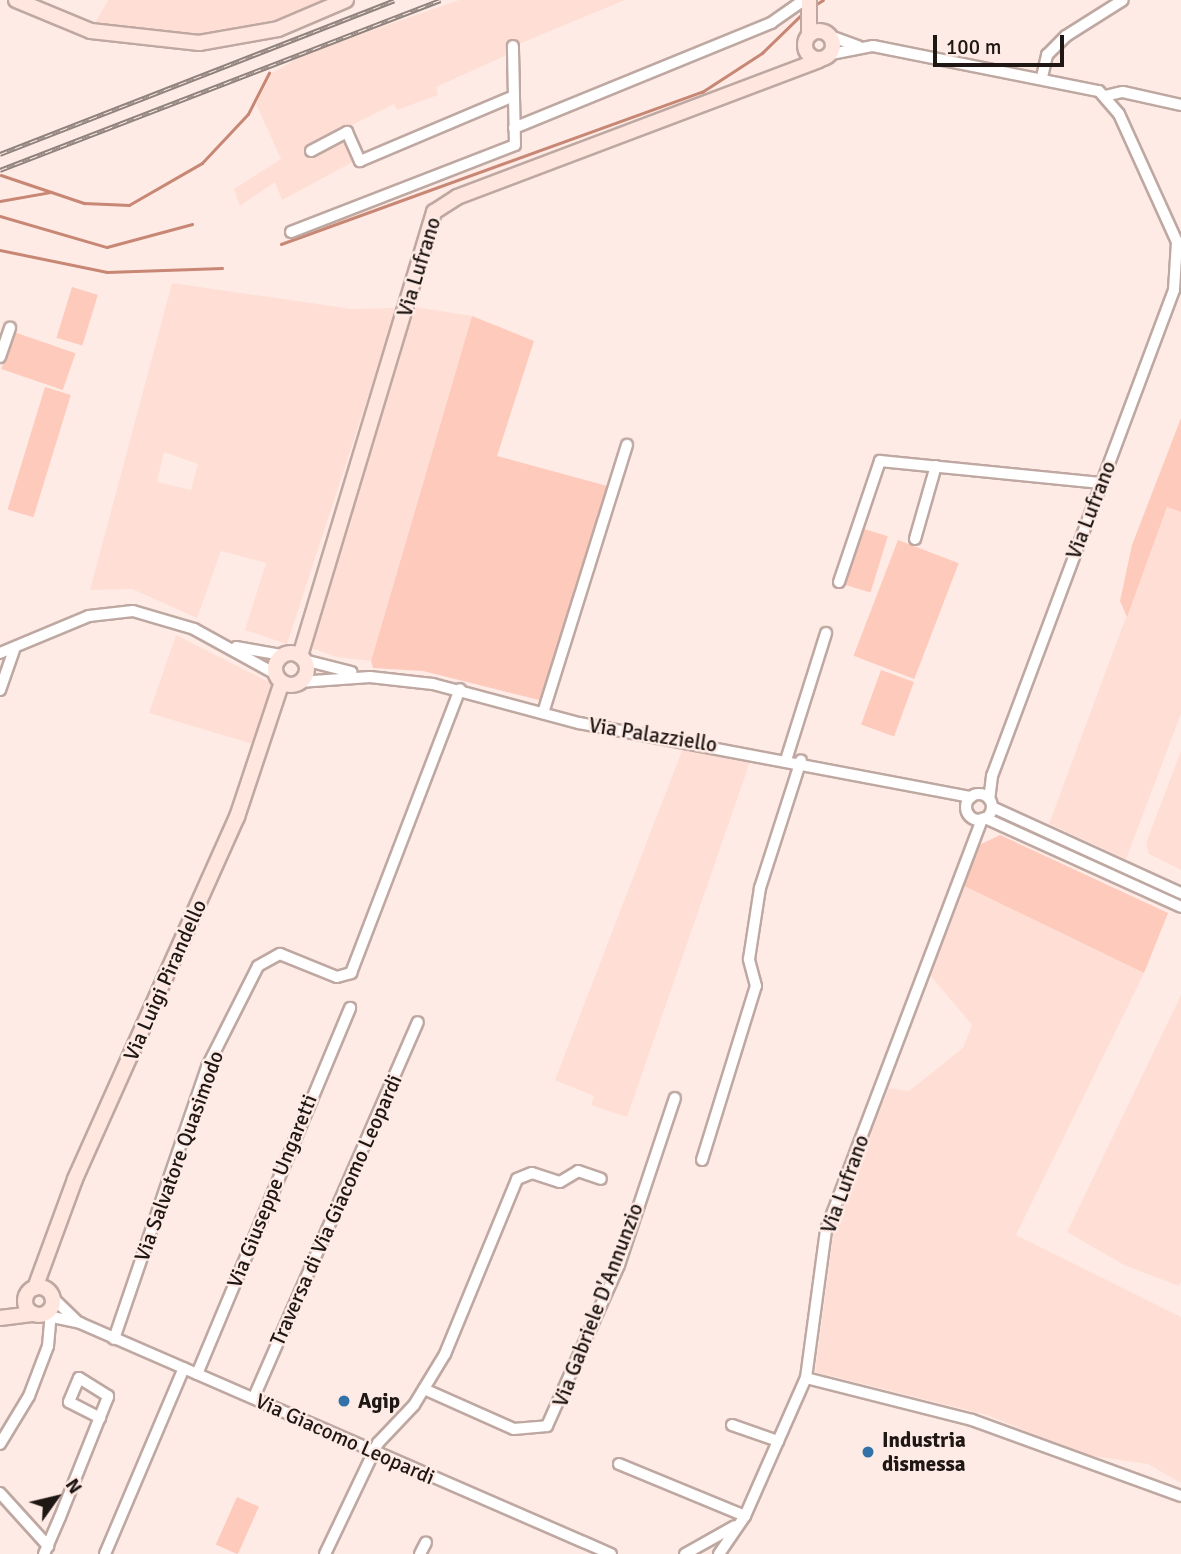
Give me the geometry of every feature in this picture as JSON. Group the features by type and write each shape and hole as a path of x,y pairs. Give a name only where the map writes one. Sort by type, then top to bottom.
{"street":[{"path":"16,0 91,32 190,43 278,29 346,0"},
{"path":"1042,77 1047,55 1066,36 1123,0"},
{"path":"514,128 771,23 808,5 825,57"},
{"path":"816,36 807,54 825,57"},
{"path":"782,72 816,36"},
{"name":"Via Lufrano","path":"719,1554 741,1520 806,1378 826,1230 968,845 982,799 1174,289 1179,241 1105,96 1083,83 860,46 816,36"},
{"path":"291,232 515,145 513,46"},
{"name":"Via Lufrano","path":"295,653 434,212 457,197 782,72 860,46"},
{"name":"Via Lufrano","path":"1105,96 1123,92 1181,105"},
{"path":"311,151 346,132 360,161 514,96"},
{"path":"0,357 10,328"},
{"path":"543,713 627,445"},
{"path":"839,582 880,461 1101,484"},
{"path":"915,539 936,467"},
{"name":"Via Palazziello","path":"0,653 79,619 115,611 165,617 219,642 287,681 370,677"},
{"path":"787,757 826,633"},
{"name":"Via Palazziello","path":"219,642 295,653 370,677 460,689 543,713 787,757 982,799 1181,893"},
{"path":"0,690 14,649"},
{"path":"287,681 295,653"},
{"path":"287,681 295,653"},
{"name":"Via Luigi Pirandello","path":"30,1293 50,1255 75,1180 237,817 287,681"},
{"name":"Via Salvatore Quasimodo","path":"114,1339 207,1068 258,966 280,954 337,977 351,973 460,689"},
{"path":"702,1160 756,986 749,959 760,888 801,760"},
{"name":"Via Palazziello","path":"937,791 976,817 1181,908"},
{"name":"Via Lufrano","path":"976,817 982,799"},
{"name":"Via Giuseppe Ungaretti","path":"197,1374 350,1008"},
{"name":"Traversa di Via Giacomo Leopardi","path":"254,1397 418,1022"},
{"name":"Via Gabriele D'Annunzio","path":"425,1389 514,1429 547,1426 619,1265 674,1098"},
{"name":"Via Gabriele D'Annunzio","path":"325,1554 372,1455 425,1389 522,1173 559,1182 578,1171 601,1179"},
{"name":"Via Luigi Pirandello","path":"46,1309 50,1255"},
{"path":"0,1444 24,1408 50,1329 46,1309 30,1293"},
{"path":"30,1293 46,1309"},
{"path":"0,1318 30,1293"},
{"path":"0,1318 46,1309"},
{"name":"Via Giacomo Leopardi","path":"46,1309 80,1324"},
{"name":"Via Giacomo Leopardi","path":"46,1309 254,1397 372,1455 611,1554"},
{"path":"105,1554 184,1368"},
{"path":"806,1378 972,1420 1155,1481 1181,1496"},
{"path":"0,1493 46,1550 100,1418"},
{"path":"732,1425 778,1441"},
{"path":"619,1464 741,1520"},
{"path":"690,1551 741,1520"},
{"path":"420,1554 426,1542"},
{"path":"690,1551 711,1554"}],"shaded area":[{"path":"108,0 333,0 278,24 203,38 93,27"},
{"path":"459,0 625,0 521,43 507,55 436,87 438,95 397,110 394,104 350,126 364,156 282,200 275,182 240,206 234,189 281,159 256,104 272,73 307,53"},
{"path":"172,283 352,309 397,308 287,644 245,630 266,563 221,551 197,618 132,589 90,590","holes":["164,452 198,464 191,490 157,482"]},
{"path":"72,287 98,295 82,346 57,338"},
{"path":"415,307 472,316 371,661 337,657 305,646"},
{"path":"472,316 534,341 497,456 611,487 543,701 423,671 373,668 371,661"},
{"path":"14,332 75,353 63,390 1,369"},
{"path":"45,387 71,395 33,517 8,509"},
{"path":"1181,418 1181,512 1167,507 1127,617 1120,601 1132,545"},
{"path":"1167,507 1181,512 1181,714 1126,859 1049,824"},
{"path":"861,528 888,536 871,593 844,584"},
{"path":"898,540 959,563 914,679 854,656"},
{"path":"176,635 277,686 256,745 149,713"},
{"path":"881,670 914,682 894,736 861,725"},
{"path":"683,748 752,756 627,1117 591,1105 594,1096 555,1080"},
{"path":"1181,751 1181,870 1149,854 1146,843"},
{"path":"1000,835 1168,913 1144,973 960,884 975,847"},
{"path":"960,884 1144,973 1016,1235 1181,1317 1181,1483 1148,1464 1084,1455 987,1415 815,1372 835,1221 889,1088 909,1091 963,1048 972,1025 929,974"},
{"path":"1181,995 1179,1286 1124,1265 1067,1232"},
{"path":"237,1497 259,1507 238,1554 216,1545"}],"waterway":[{"path":"815,5 823,0"},
{"path":"281,244 702,92 762,53 800,16"},
{"path":"1,175 84,203 129,205 202,163 248,114 269,73"},
{"path":"0,201 51,192"},
{"path":"0,216 107,247 192,224"},
{"path":"0,250 107,272 222,268"}],"railway":[{"path":"0,154 394,0"},
{"path":"0,170 440,0"}],"place":[{"name":"Agip","path":"344,1401"},
{"name":"Industria dismessa","path":"868,1452"}]}
